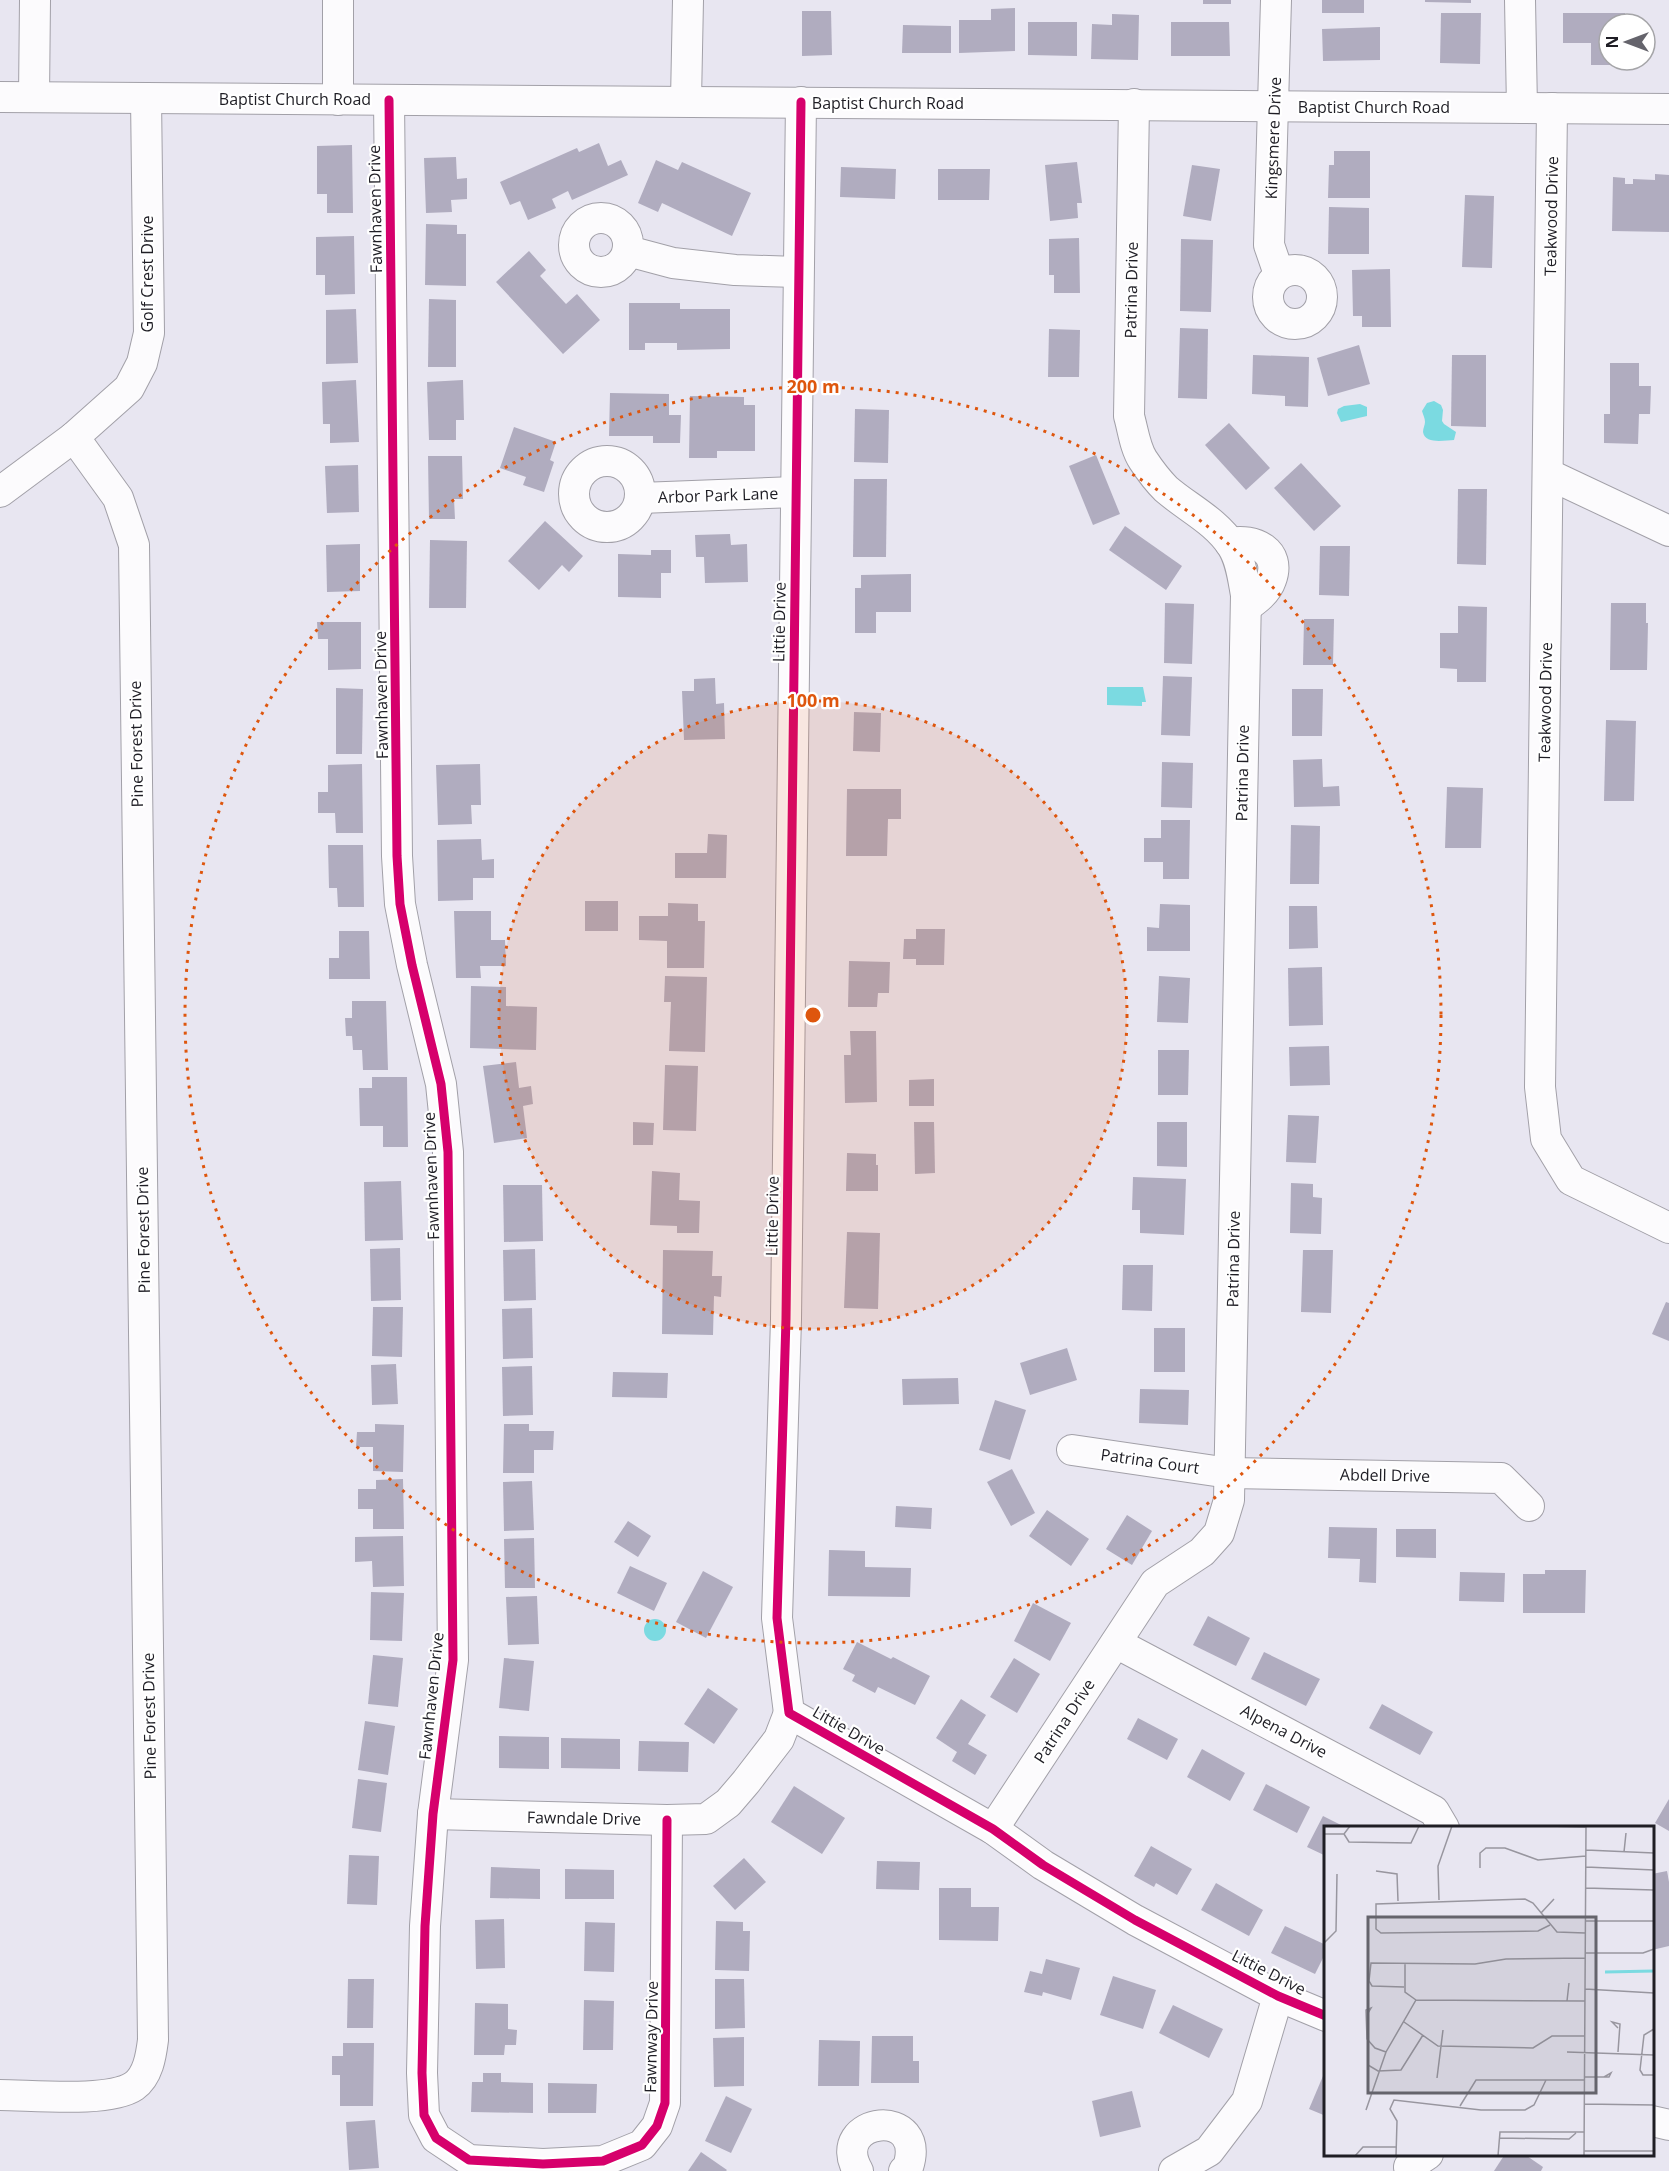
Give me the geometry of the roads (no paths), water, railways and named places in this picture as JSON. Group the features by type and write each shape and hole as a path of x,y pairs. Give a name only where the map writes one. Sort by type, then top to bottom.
{"street":[{"path":"34,98 35,0"},
{"path":"338,100 339,0"},
{"path":"686,100 688,0"},
{"name":"Kingsmere Drive","path":"1276,0 1269,245 1280,274"},
{"path":"1521,0 1522,108"},
{"name":"Baptist Church Road","path":"0,97 686,100 1669,109"},
{"name":"Golf Crest Drive","path":"0,492 74,437 129,388 142,363 149,333 147,98"},
{"name":"Fawnhaven Drive","path":"389,100 400,904 412,965 441,1084 448,1152 453,1660 432,1814 425,1926 422,2073 424,2115 436,2138 469,2160 543,2164"},
{"name":"Littie Drive","path":"801,102 797,272 786,1319 777,1618 789,1713 993,1829 1043,1865 1135,1920 1278,1996 1324,2015"},
{"name":"Patrina Drive","path":"993,1829 1155,1583 1202,1552 1219,1533 1228,1500 1246,595 1239,560 1230,543 1220,530 1165,488 1138,452 1130,416 1134,104"},
{"name":"Teakwood Drive","path":"1552,108 1540,1087 1546,1139 1571,1180 1669,1228"},
{"path":"627,251 673,263 704,267 797,272"},
{"name":"Pine Forest Drive","path":"0,2095 114,2094 135,2086 149,2066 153,2040 134,545 118,498 74,437"},
{"path":"1548,474 1669,531"},
{"name":"Arbor Park Lane","path":"640,498 795,492"},
{"name":"Patrina Court","path":"1072,1450 1229,1473"},
{"name":"Abdell Drive","path":"1229,1473 1501,1478 1529,1506"},
{"name":"Alpena Drive","path":"1116,1643 1434,1811 1443,1826"},
{"name":"Fawndale Drive","path":"432,1814 706,1819 728,1803 779,1739 789,1713"},
{"name":"Fawnway Drive","path":"543,2164 603,2162 642,2145 657,2126 665,2103 667,1820"},
{"path":"1174,2171 1209,2151 1247,2101 1278,1996"},
{"path":"1654,2121 1669,2125"},
{"path":"858,2171 854,2164 852,2148 859,2135 874,2125 888,2124 901,2131 910,2143 912,2156 908,2170"}],"water":[{"path":"1434,401 1441,405 1444,424 1456,432 1454,440 1436,441 1425,436 1422,411 1427,403"},
{"path":"1360,404 1367,407 1367,416 1341,422 1337,413 1338,409"},
{"path":"1107,687 1143,687 1146,702 1142,702 1142,706 1107,705"},
{"path":"655,1619 663,1622 666,1630 663,1638 655,1641 647,1638 644,1630 647,1622"}]}
